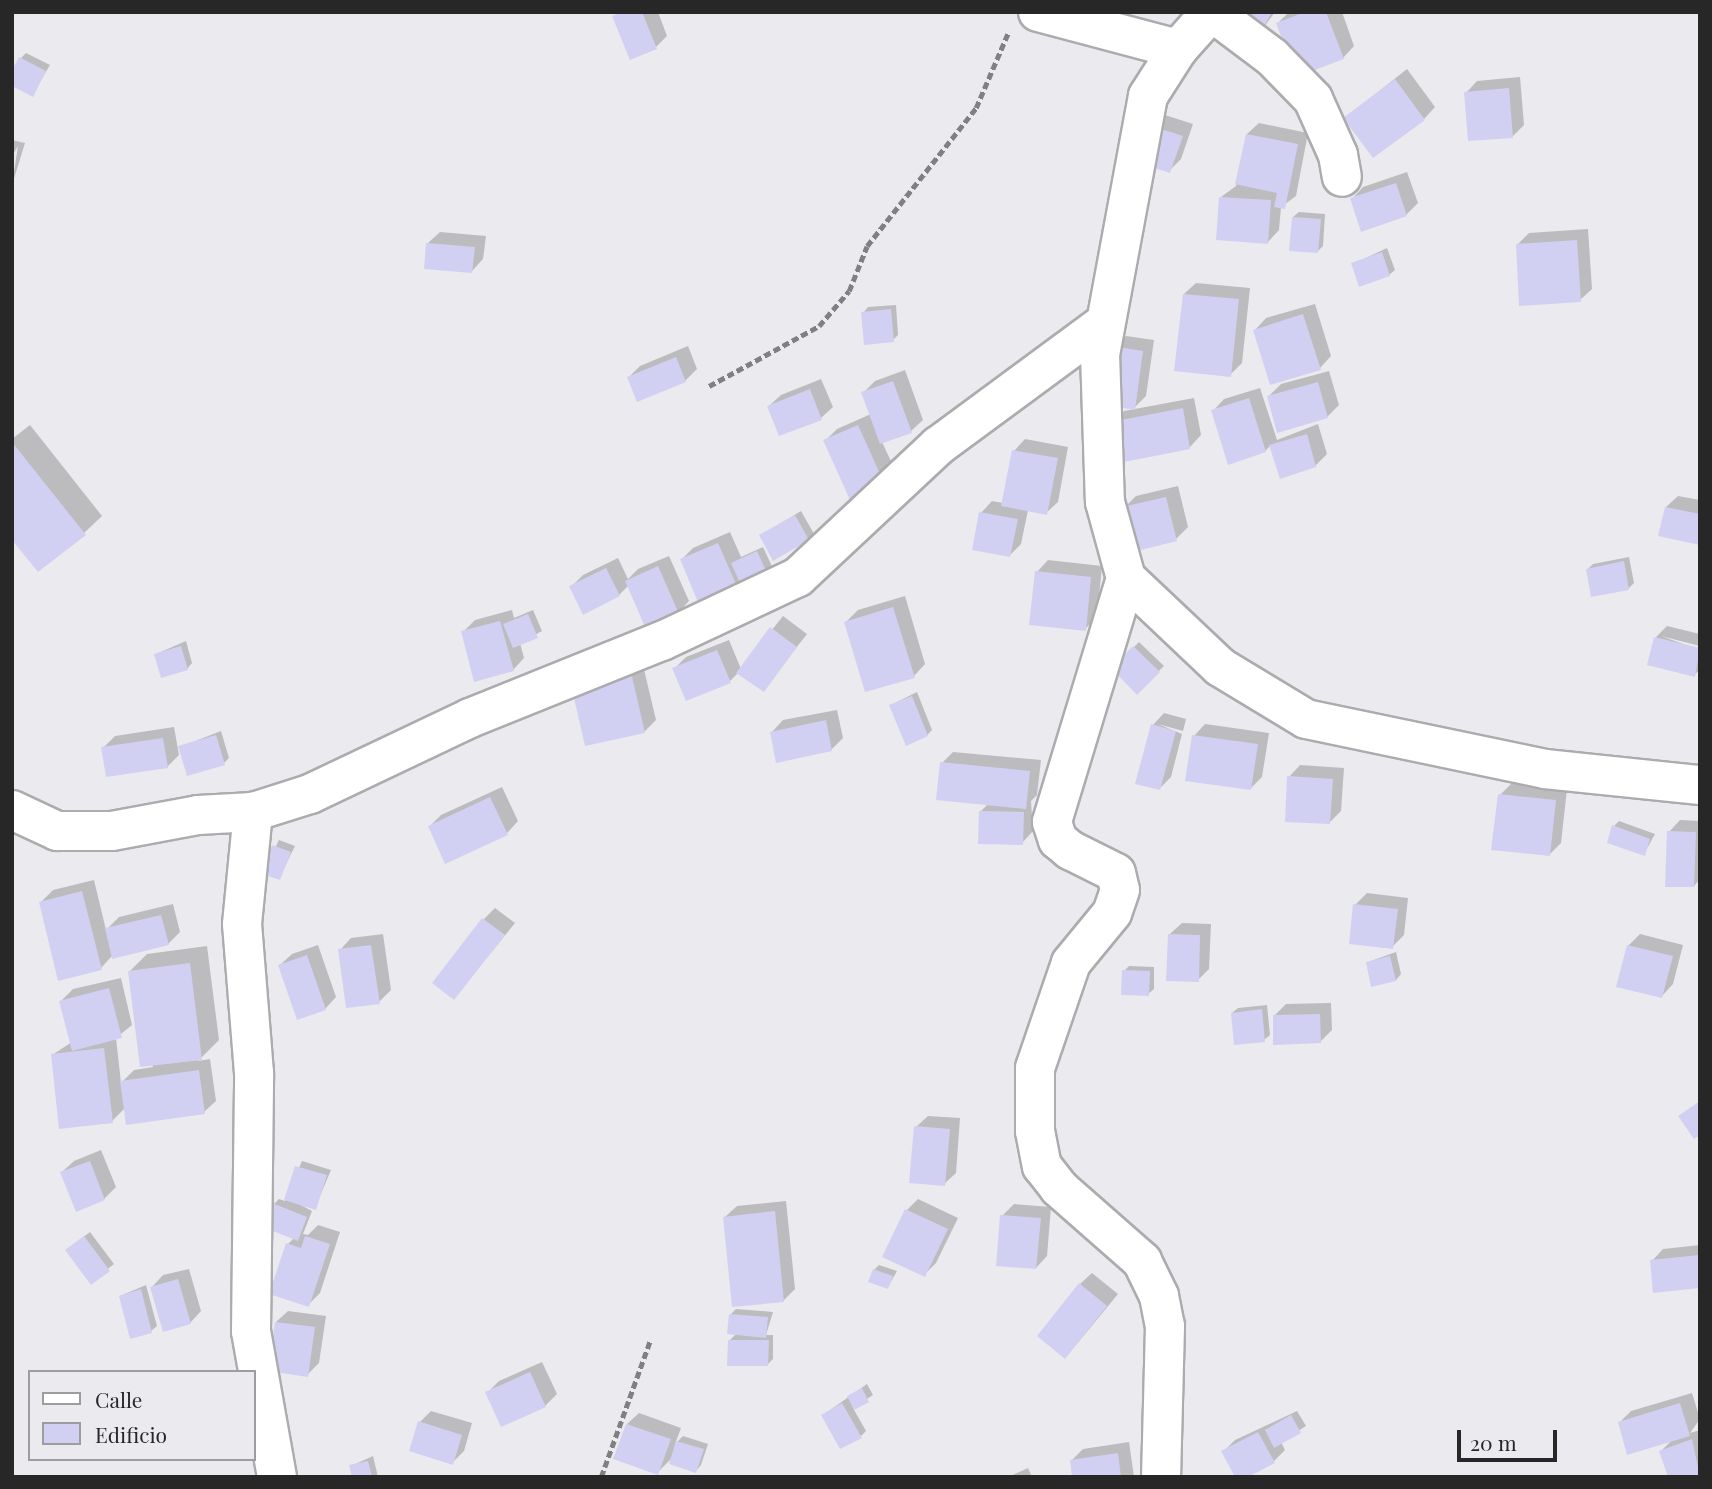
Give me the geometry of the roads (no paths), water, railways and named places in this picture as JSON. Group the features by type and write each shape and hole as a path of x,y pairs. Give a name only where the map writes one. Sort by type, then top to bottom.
{"street":[{"path":"1161,1477 1165,1326 1159,1296 1142,1261 1059,1188 1042,1166 1035,1131 1035,1068 1071,963 1112,913 1120,890 1116,873 1058,841 1052,822 1125,578 1105,502 1100,354 1147,96 1178,49 1212,12 1272,57 1313,99 1338,155 1342,177"},
{"path":"1024,18 1178,49"},
{"path":"12,810 57,831 112,831 198,815 253,812 310,794 470,718 662,641 798,578 938,446 1105,323"},
{"path":"1125,578 1220,667 1306,719 1545,769 1700,785"},
{"path":"253,812 242,924 254,1073 251,1331 277,1477"}]}
